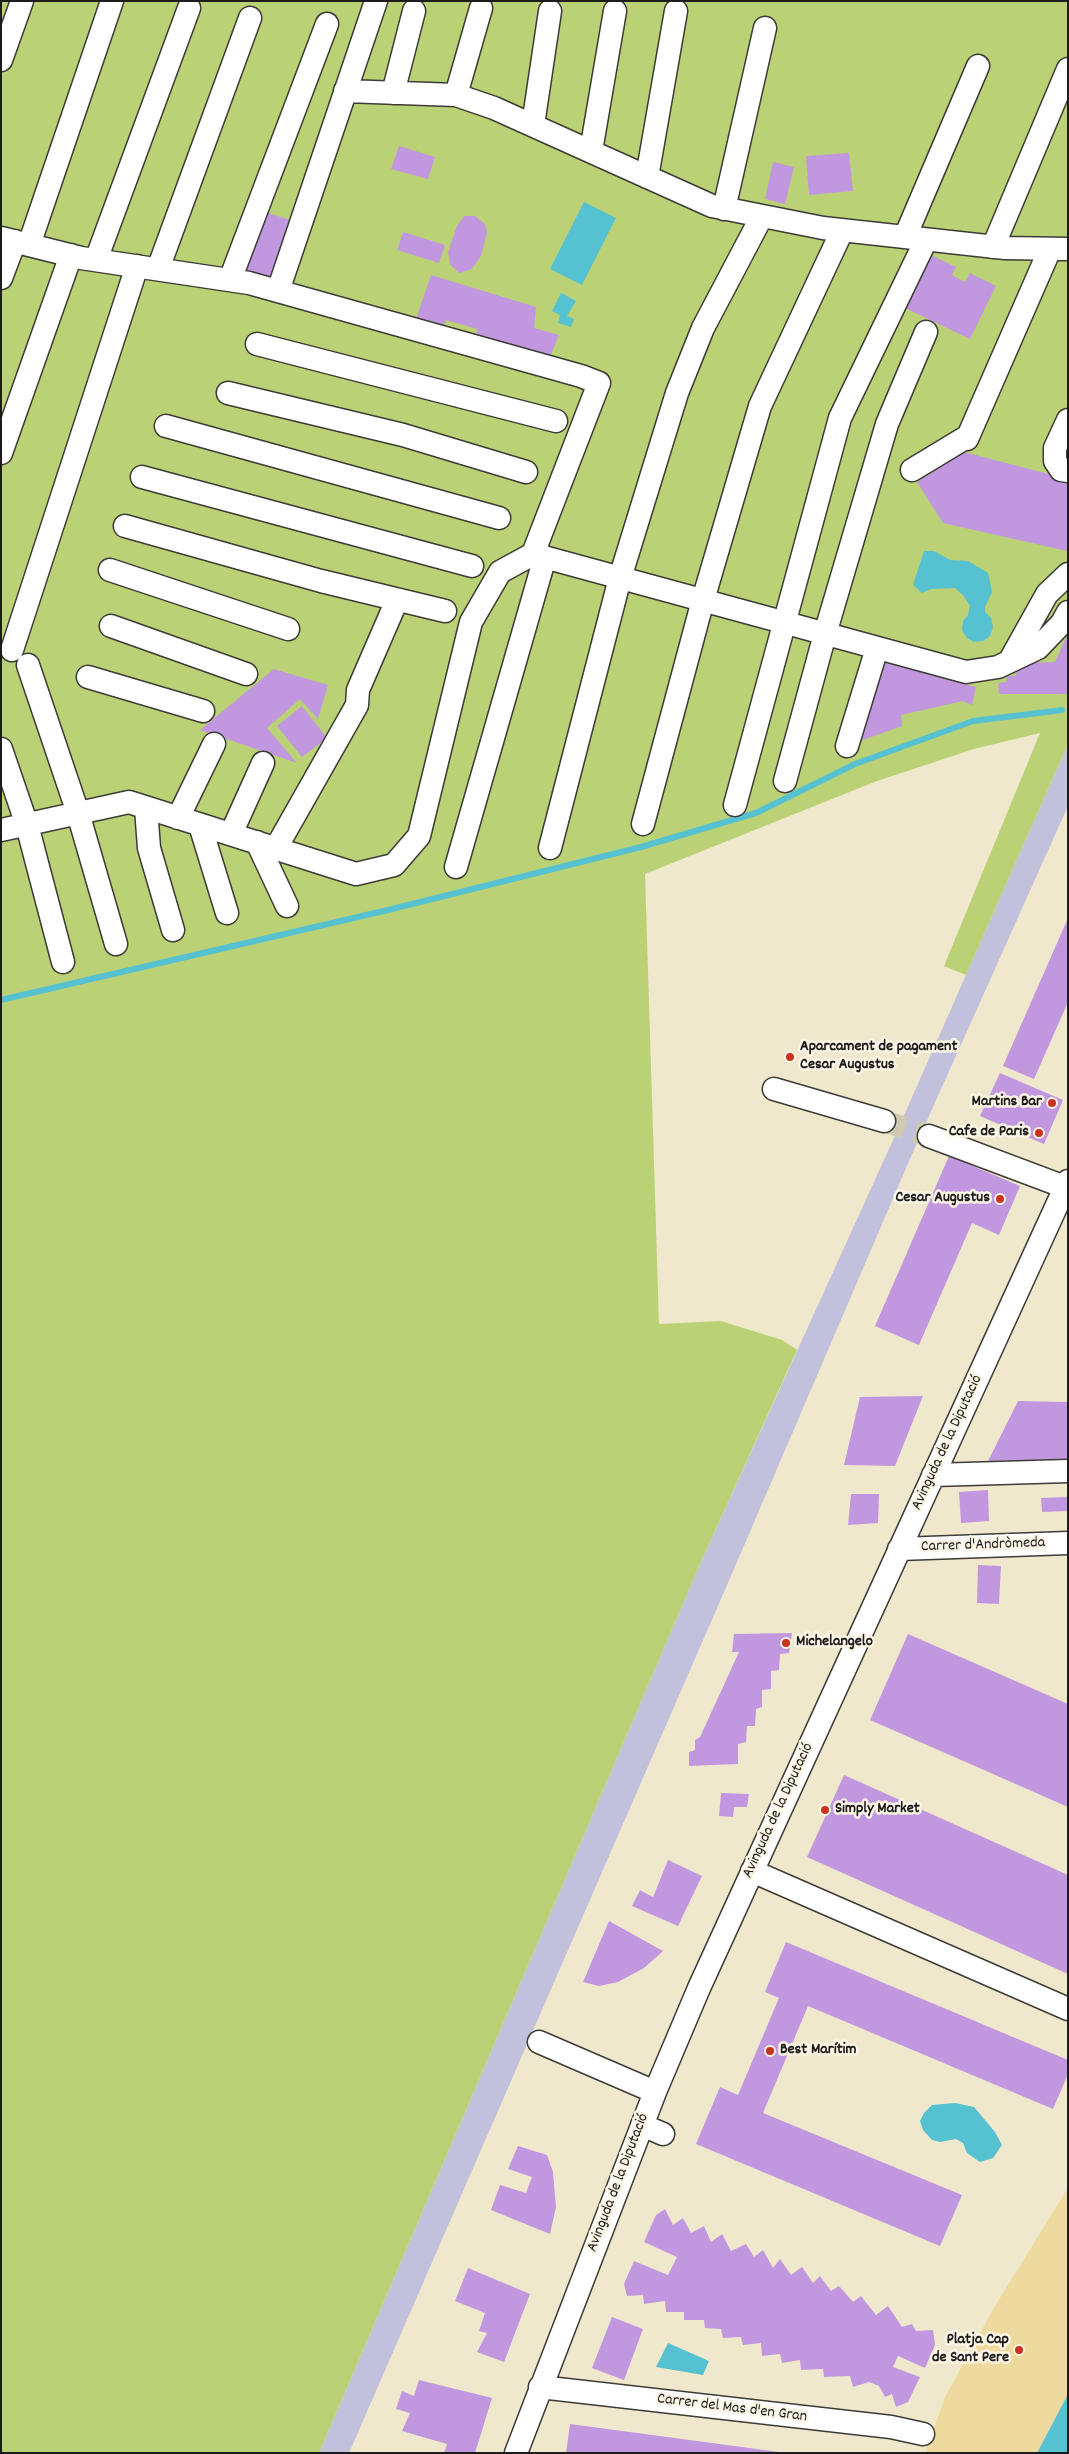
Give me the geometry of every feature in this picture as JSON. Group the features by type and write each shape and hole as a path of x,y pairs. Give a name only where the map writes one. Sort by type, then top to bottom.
{"street":[{"path":"1,60 22,1"},
{"path":"1,278 112,1"},
{"path":"278,291 376,1"},
{"path":"96,260 189,8"},
{"path":"456,95 481,8"},
{"path":"393,93 414,10"},
{"path":"533,125 550,11"},
{"path":"590,151 615,11"},
{"path":"647,177 676,11"},
{"path":"12,650 147,268 250,18"},
{"path":"230,280 327,24"},
{"path":"724,208 765,28"},
{"path":"735,805 783,622 840,418 915,238 978,66"},
{"path":"993,247 1068,69"},
{"path":"345,91 456,95 494,108 712,206 842,231 993,247 1059,249 966,439 912,470"},
{"path":"550,848 620,578 677,393 703,328 762,216"},
{"path":"643,824 703,600 760,406 842,231"},
{"path":"15,242 96,260 230,280 278,291 581,376 599,383 539,555 456,867"},
{"path":"1,453 71,255"},
{"path":"785,781 825,634 887,424 926,332"},
{"path":"257,344 556,421"},
{"path":"228,393 403,435 526,472"},
{"path":"1068,420 1055,448 1055,461 1062,470 1068,471"},
{"path":"166,426 499,518"},
{"path":"142,477 472,566"},
{"path":"125,526 397,600 445,611"},
{"path":"1,830 129,802 356,874 394,865 419,836 471,622 500,572 539,555 966,672 998,667 1038,648 1062,623 1068,612"},
{"path":"110,570 288,629"},
{"path":"1009,662 1047,594 1068,574"},
{"path":"266,845 357,705 358,690 397,600"},
{"path":"111,626 246,674"},
{"path":"847,746 877,648"},
{"path":"28,665 78,813 116,944"},
{"path":"88,677 202,711"},
{"path":"178,818 214,744"},
{"path":"1,749 27,824 63,962"},
{"path":"231,834 262,763"},
{"path":"146,808 149,848 173,930"},
{"path":"200,824 227,912"},
{"path":"266,845 287,906"},
{"path":"774,1089 884,1121"},
{"path":"929,1136 1066,1184"},
{"name":"Avinguda de la Diputació","path":"516,2453 655,2092 752,1871 1066,1184"},
{"path":"933,1475 1068,1471"},
{"name":"Carrer d'Andròmeda","path":"899,1549 1068,1543"},
{"path":"752,1871 1068,2009"},
{"path":"539,2042 655,2092"},
{"path":"642,2125 663,2134"},
{"name":"Carrer del Mas d'en Gran","path":"540,2387 891,2428 923,2434"}],"shaded area":[{"path":"1068,744 1068,806 916,1145 731,1576 349,2453 319,2453 701,1562 894,1138"}],"green space":[{"path":"1,1 1068,1 1068,744 966,975 944,966 1040,733 974,749 877,781 645,874 659,1324 721,1321 782,1340 797,1350 701,1562 319,2453 1,2453"}],"sand":[{"name":"Platja Cap de Sant Pere","path":"1068,2188 1068,2394 1037,2453 925,2453 945,2397 995,2306"}],"water":[{"path":"584,202 616,218 582,285 550,269"},
{"path":"561,293 576,301 567,316 574,319 571,327 558,323 560,315 552,311"},
{"path":"924,551 934,551 950,560 968,561 988,573 992,592 985,607 985,612 991,618 993,627 990,636 983,641 974,642 967,638 962,630 963,621 968,615 970,606 963,595 955,588 931,589 922,593 913,585"},
{"path":"955,2103 974,2107 995,2132 1002,2145 993,2158 980,2162 967,2153 963,2143 956,2139 940,2142 932,2140 923,2130 920,2121 924,2113 932,2105"},
{"path":"668,2343 709,2361 703,2375 656,2367"},
{"path":"1068,2394 1068,2453 1037,2453"}],"building":[{"path":"399,146 435,157 428,179 391,169"},
{"path":"849,153 853,191 809,195 806,156"},
{"path":"773,162 794,167 785,204 765,199"},
{"path":"262,211 290,220 271,278 243,269"},
{"path":"464,216 475,216 485,224 487,233 481,256 472,269 459,273 450,264 448,252 457,226"},
{"path":"403,232 445,245 439,263 397,250"},
{"path":"931,255 956,267 952,275 965,282 970,273 996,286 970,339 905,308"},
{"path":"431,275 536,307 534,328 559,335 550,357 476,337 477,329 446,320 442,330 415,322"},
{"path":"964,452 1068,479 1067,551 943,523 917,482"},
{"path":"1068,633 1067,694 999,694 998,683 1006,682 1007,676 1015,676 1021,663 1055,662"},
{"path":"877,659 976,687 972,705 963,701 901,715 902,726 849,745"},
{"path":"274,669 328,685 318,719 300,699 267,728 297,763 200,730"},
{"path":"302,706 327,738 302,757 277,726"},
{"path":"1068,918 1068,1002 1034,1079 1003,1066"},
{"path":"1000,1073 1063,1100 1044,1144 980,1116"},
{"path":"949,1156 1020,1186 999,1235 972,1223 919,1345 875,1326"},
{"path":"923,1396 895,1466 844,1465 860,1397"},
{"path":"1018,1401 1068,1402 1068,1459 988,1461"},
{"path":"988,1490 989,1521 961,1523 959,1492"},
{"path":"851,1494 879,1494 878,1523 848,1525"},
{"path":"1067,1497 1067,1511 1042,1512 1041,1498"},
{"path":"978,1565 1001,1566 999,1604 977,1603"},
{"path":"792,1633 789,1653 780,1654 779,1670 771,1671 771,1689 762,1690 762,1707 756,1709 755,1726 747,1726 746,1742 738,1744 738,1764 689,1766 689,1752 695,1750 695,1740 700,1737 739,1652 732,1652 734,1634"},
{"path":"908,1634 1068,1704 1068,1807 870,1720"},
{"path":"844,1775 1068,1875 1068,1974 807,1857"},
{"path":"721,1793 749,1794 747,1807 734,1807 733,1817 719,1816"},
{"path":"668,1860 702,1876 678,1926 632,1906 640,1890 653,1897"},
{"path":"609,1921 663,1951 644,1968 618,1982 599,1986 583,1982"},
{"path":"786,1942 1068,2060 1068,2074 1053,2109 808,2006 763,2113 962,2195 940,2246 696,2144 720,2087 738,2095 779,1998 765,1992"},
{"path":"518,2146 547,2155 553,2172 556,2207 550,2234 491,2210 500,2185 526,2193 532,2177 508,2169"},
{"path":"665,2209 673,2225 683,2218 691,2233 704,2226 711,2242 722,2234 731,2251 746,2244 754,2257 763,2250 773,2268 780,2259 791,2275 802,2267 813,2283 820,2276 831,2291 839,2286 853,2302 861,2296 876,2315 888,2306 902,2327 912,2324 916,2331 933,2330 935,2345 925,2368 898,2356 893,2367 920,2377 908,2402 896,2407 892,2394 885,2397 879,2386 869,2382 853,2387 850,2376 824,2377 823,2369 801,2370 800,2360 782,2363 780,2354 762,2356 761,2343 743,2345 741,2337 723,2338 721,2329 705,2328 704,2320 684,2320 684,2312 666,2312 665,2301 644,2304 643,2295 627,2296 624,2284 634,2261 668,2275 677,2257 644,2242 656,2215"},
{"path":"468,2268 530,2294 504,2362 477,2352 487,2333 479,2331 485,2313 455,2301"},
{"path":"612,2317 643,2329 624,2380 592,2368"},
{"path":"419,2380 492,2398 475,2453 444,2453 447,2444 402,2431 410,2413 396,2409 402,2391 414,2396"},
{"path":"570,2424 779,2452 779,2453 566,2453"}],"waterway":[{"path":"1,1000 388,910 641,847 756,813 855,764 973,721 1062,710"}],"tunnel":[{"path":"884,1121 929,1136"}],"place":[{"name":"Aparcament de pagament Cesar Augustus","path":"790,1057"},
{"name":"Martins Bar","path":"1052,1103"},
{"name":"Cafe de Paris","path":"1039,1133"},
{"name":"Cesar Augustus","path":"1000,1199"},
{"name":"Michelangelo","path":"786,1643"},
{"name":"Simply Market","path":"825,1810"},
{"name":"Best Marítim","path":"770,2051"},
{"name":"Platja Cap de Sant Pere","path":"1019,2350"}]}
